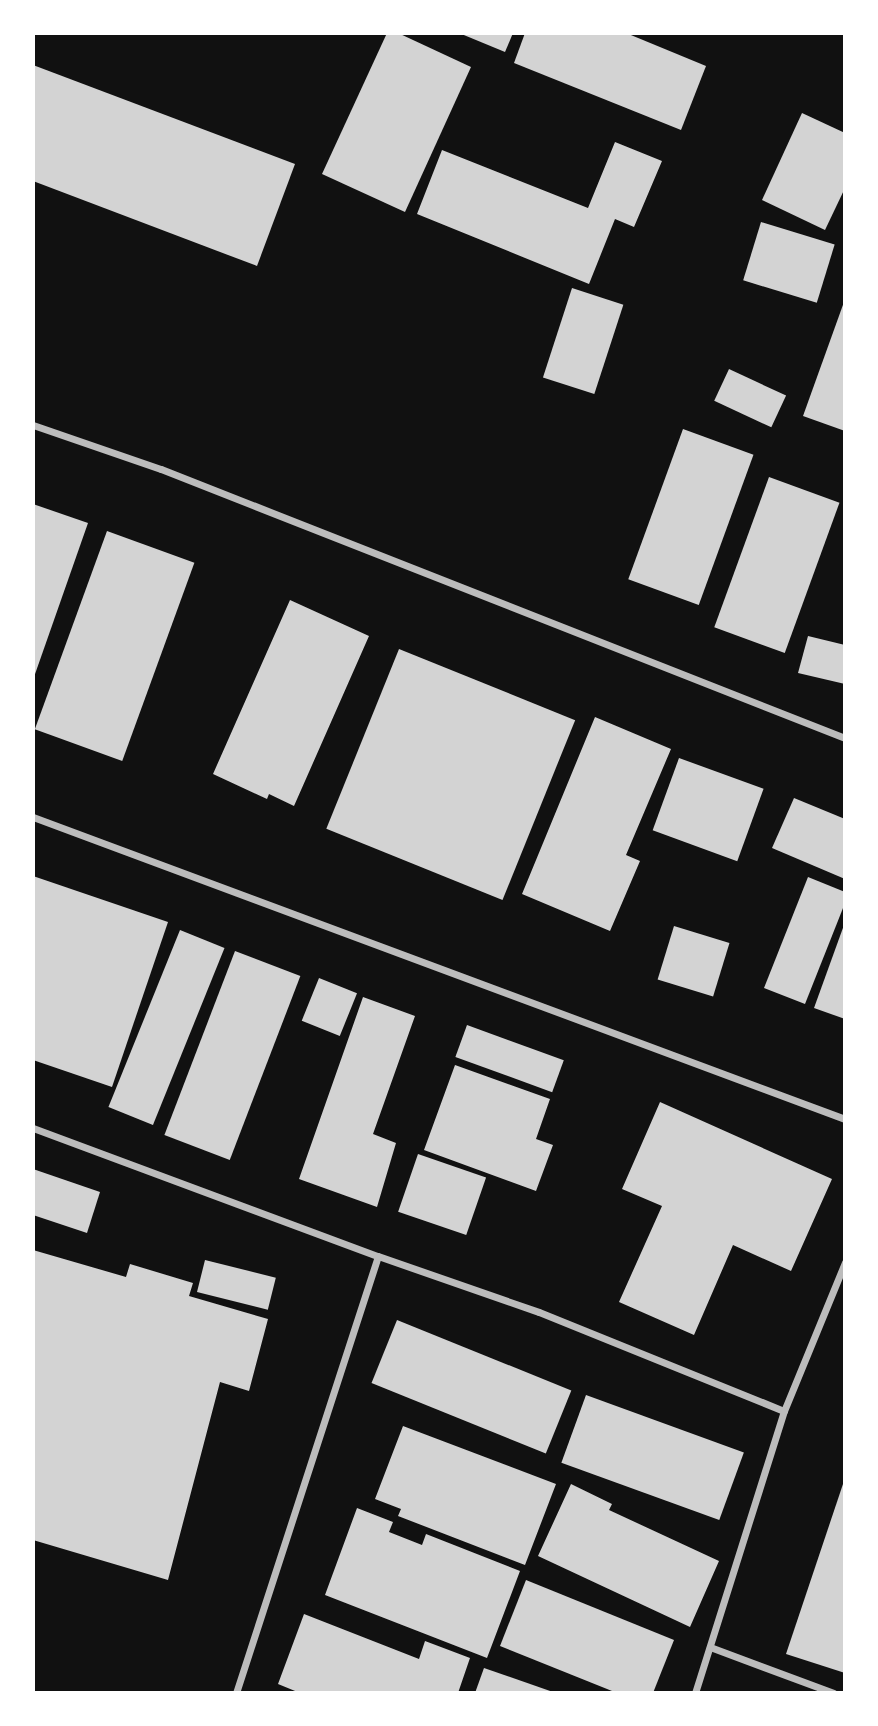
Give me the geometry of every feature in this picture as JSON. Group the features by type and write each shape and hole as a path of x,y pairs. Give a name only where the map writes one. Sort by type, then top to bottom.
{"street":[{"path":"33,425 161,469 845,738"},
{"path":"33,817 845,1119"},
{"path":"33,1128 378,1256 539,1312 784,1410"},
{"path":"236,1693 378,1256"},
{"path":"695,1693 784,1410 845,1262"},
{"path":"710,1647 834,1693"}],"building":[{"path":"387,33 398,33 471,67 405,212 322,174"},
{"path":"459,33 513,33 505,52"},
{"path":"525,33 626,33 706,66 681,130 514,63"},
{"path":"33,65 295,164 257,266 33,181"},
{"path":"802,113 845,133 845,188 825,230 762,200"},
{"path":"615,142 662,161 634,227 615,219 589,284 417,214 442,150 588,208"},
{"path":"761,222 835,245 817,303 743,280"},
{"path":"572,288 623,305 594,394 543,377"},
{"path":"845,302 845,431 803,416"},
{"path":"729,369 786,396 771,427 714,401"},
{"path":"683,429 753,455 699,605 628,579"},
{"path":"769,477 839,503 785,653 714,627"},
{"path":"33,504 88,523 34,677 33,677"},
{"path":"107,531 194,563 122,761 35,729"},
{"path":"290,600 369,636 294,806 269,794 267,799 213,774"},
{"path":"808,636 845,645 845,684 798,673"},
{"path":"399,649 575,720 502,900 326,829"},
{"path":"595,717 671,749 626,855 640,861 610,931 522,894"},
{"path":"679,758 764,789 737,861 653,830"},
{"path":"794,798 845,819 845,879 772,848"},
{"path":"33,876 168,922 112,1087 33,1060"},
{"path":"808,877 845,892 845,903 805,1004 764,988"},
{"path":"845,925 845,1019 814,1008"},
{"path":"674,926 729,943 713,997 658,980"},
{"path":"180,930 225,948 153,1125 108,1107"},
{"path":"235,951 300,976 230,1160 164,1135"},
{"path":"319,978 357,993 340,1036 302,1021"},
{"path":"363,997 415,1016 373,1134 396,1143 377,1207 299,1179"},
{"path":"467,1025 564,1060 552,1092 455,1057"},
{"path":"455,1065 550,1099 536,1139 553,1145 536,1191 424,1150"},
{"path":"660,1102 832,1179 791,1271 733,1245 694,1335 619,1302 662,1206 622,1189"},
{"path":"418,1154 486,1177 466,1235 398,1212"},
{"path":"33,1169 100,1192 87,1233 33,1215"},
{"path":"33,1250 126,1277 130,1264 193,1283 189,1296 268,1319 249,1391 220,1382 168,1580 33,1540"},
{"path":"205,1260 276,1278 268,1310 197,1292"},
{"path":"397,1320 571,1390 546,1453 372,1383"},
{"path":"586,1395 744,1452 719,1520 561,1463"},
{"path":"403,1426 556,1484 525,1565 398,1516 401,1509 375,1499"},
{"path":"845,1481 845,1673 786,1654"},
{"path":"571,1484 612,1504 609,1510 719,1561 690,1627 538,1556"},
{"path":"357,1508 393,1522 389,1532 422,1545 426,1534 520,1571 487,1658 325,1595"},
{"path":"526,1580 674,1640 653,1693 617,1693 500,1646"},
{"path":"304,1614 419,1659 425,1641 470,1658 458,1693 300,1693 278,1684"},
{"path":"484,1668 553,1692 475,1693"}]}
